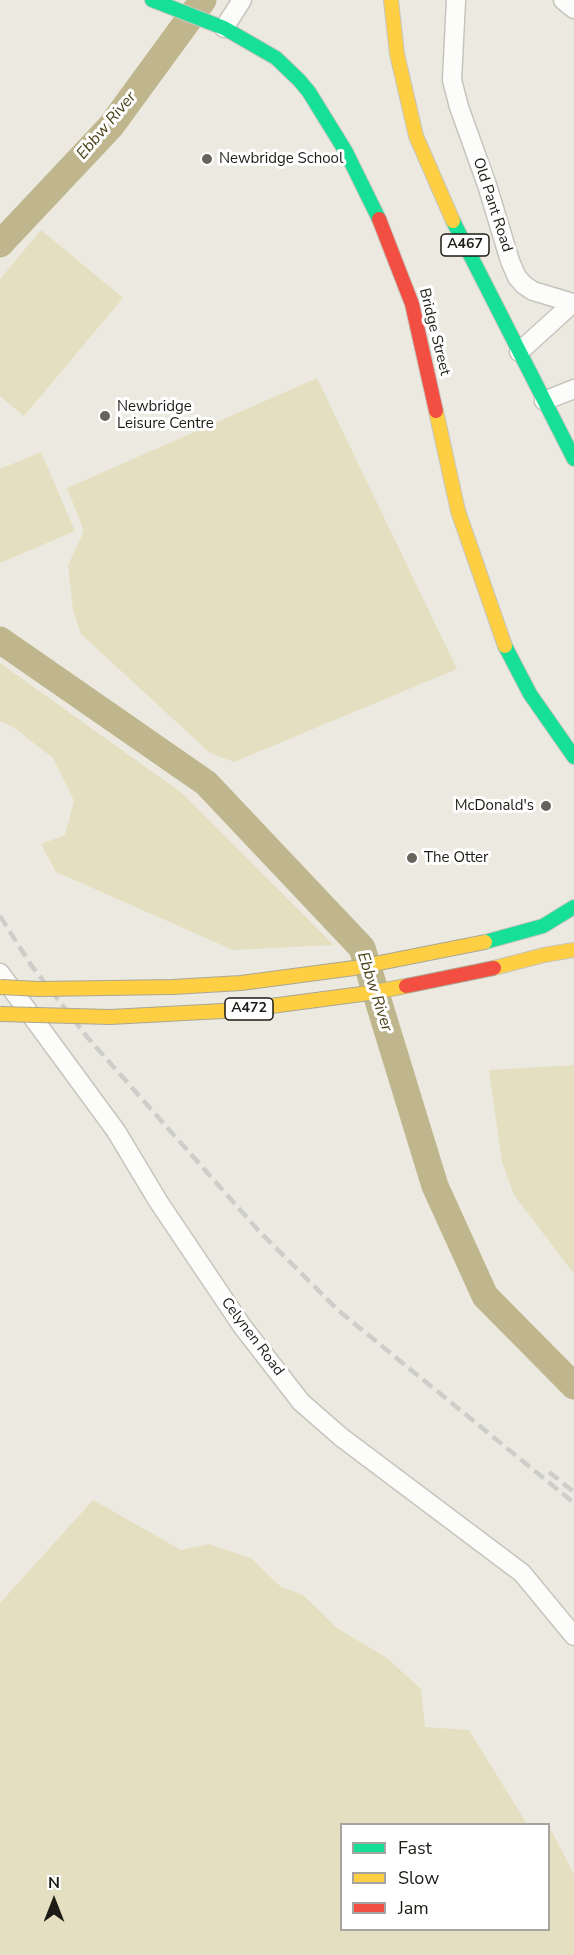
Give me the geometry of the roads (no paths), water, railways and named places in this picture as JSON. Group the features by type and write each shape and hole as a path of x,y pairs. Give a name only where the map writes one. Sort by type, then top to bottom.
{"main road":[{"name":"A467","path":"391,0 397,54 416,136 455,225 574,459"},
{"name":"Bridge Street","path":"156,2 218,25 264,50 299,80 309,92 346,152 396,258 412,304 458,512 501,638 531,694 574,757"},
{"name":"A472","path":"0,987 39,989 151,987 241,982 354,968 485,942 543,926 574,907"},
{"name":"A472","path":"0,1014 110,1017 241,1010 369,993 574,950"}],"street":[{"path":"218,25 242,0"},
{"name":"Old Pant Road","path":"456,0 452,80 510,261 517,277 533,291 573,302"},
{"path":"563,0 574,9"},
{"name":"Old Pant Road","path":"519,352 573,302"},
{"path":"544,400 574,389"},
{"name":"Celynen Road","path":"0,973 116,1131 158,1201 242,1326 301,1402 341,1437 522,1573 574,1636"}],"waterway":[{"name":"Ebbw River","path":"0,244 111,126 203,0"},
{"name":"Ebbw River","path":"0,640 206,783 362,948 435,1186 485,1296 574,1386"}],"railway":[{"path":"0,916 31,965 88,1038 258,1230 339,1311 574,1503"},
{"path":"549,1472 574,1492"}],"place":[{"name":"Newbridge School","path":"207,159"},
{"name":"Newbridge Leisure Centre","path":"105,416"},
{"name":"McDonald's","path":"546,806"},
{"name":"The Otter","path":"412,858"}]}
